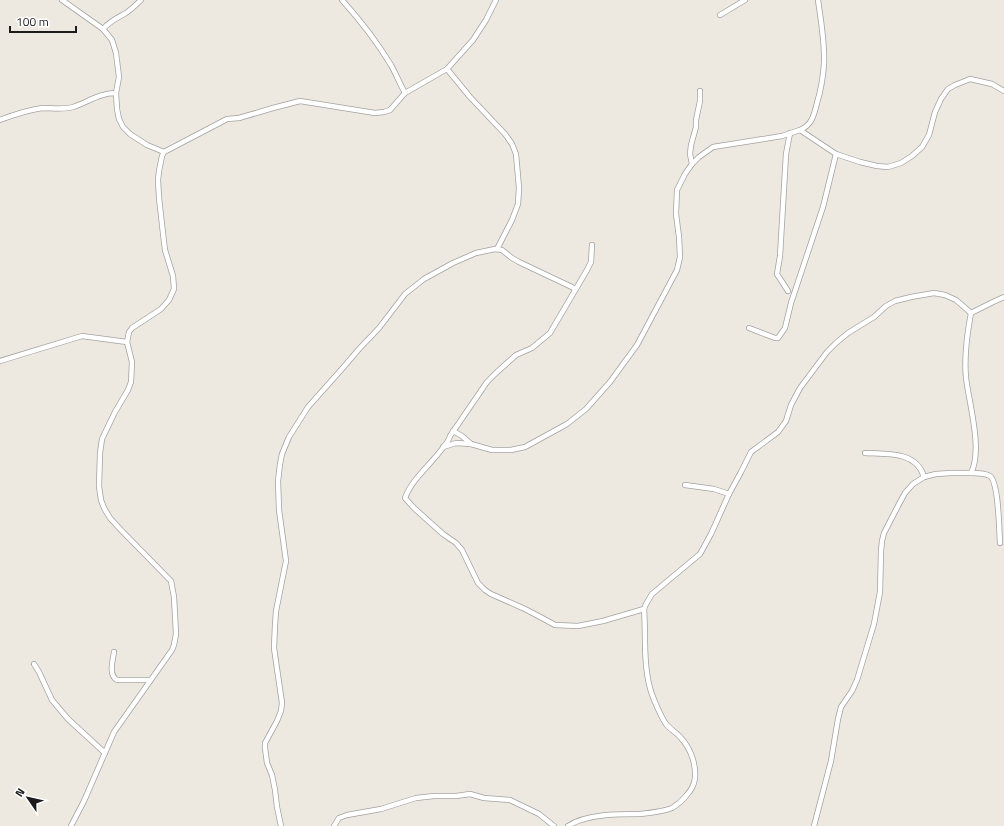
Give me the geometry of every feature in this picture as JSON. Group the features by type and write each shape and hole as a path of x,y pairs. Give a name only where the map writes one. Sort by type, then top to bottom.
{"street":[{"path":"62,0 103,29 112,40 116,53 119,77 116,93 117,109 119,119 123,127 146,145 164,152"},
{"path":"103,29 112,20 126,13 141,0"},
{"path":"342,0 365,26 380,48 391,65 405,93"},
{"path":"71,826 84,801 114,732 172,650 176,638 172,585 168,578 110,518 102,504 99,491 102,439 131,382 132,362 128,342 129,332 132,328 161,309 169,300 174,289 173,276 165,250 159,198 158,180 161,160 164,152 227,119 238,118 300,101 375,113 390,110 405,93 447,69 473,40 486,20 496,0"},
{"path":"720,15 745,0"},
{"path":"443,447 457,443 471,444 492,450 511,450 525,447 567,424 586,409 610,382 637,345 677,270 680,257 676,214 678,190 685,174 692,164 713,147 782,136 805,128 811,121 822,86 824,63 823,30 818,0"},
{"path":"447,69 470,97 505,134 512,144 516,154 519,188 518,204 512,220 497,249"},
{"path":"800,130 836,154 860,162 888,167 901,163 922,147 929,135 935,112 948,89 970,79 992,84 1004,91"},
{"path":"692,164 690,154 700,101 700,91"},
{"path":"0,120 26,111 42,108 72,107 108,93 116,93"},
{"path":"788,291 777,274 780,256 785,165 790,133"},
{"path":"749,328 778,338 785,328 791,303 823,207 836,154"},
{"path":"592,245 591,262 550,333 532,348 516,355 487,382 449,439 413,484 405,498 414,508 462,550 478,583 485,590 555,625 578,626 644,609"},
{"path":"280,826 276,790 267,763 265,743 277,721 282,703 274,648 276,611 286,561 279,510 278,480 282,454 288,437 308,407 379,328 405,294 424,278 453,263 476,254 495,249 502,250 515,260 576,289"},
{"path":"568,826 572,823 596,816 650,813 672,808 678,804 695,784 695,770 692,755 683,740 666,724 650,688 645,661 644,609 652,594 700,554 751,452 778,432 786,421 791,406 800,388 827,352 848,333 874,317 886,306 895,301 934,293 945,295 956,300 971,313"},
{"path":"971,313 1004,297"},
{"path":"971,313 967,337 965,365 976,447 972,473"},
{"path":"0,361 82,336 128,342"},
{"path":"453,431 462,436 471,444"},
{"path":"450,436 457,443"},
{"path":"865,454 889,454 913,461 923,471 924,477"},
{"path":"814,826 831,761 841,707 852,691 857,680 877,609 880,592 881,551 884,533 905,493 913,484 924,477 944,474 972,473 989,476 994,482 997,497 1000,543"},
{"path":"685,485 714,489 729,494"},
{"path":"114,652 112,675 115,679 150,680"},
{"path":"34,664 52,700 68,718 105,752"},
{"path":"334,826 339,818 347,815 381,809 416,798 470,794 484,798 510,800 539,814 554,826"}]}
